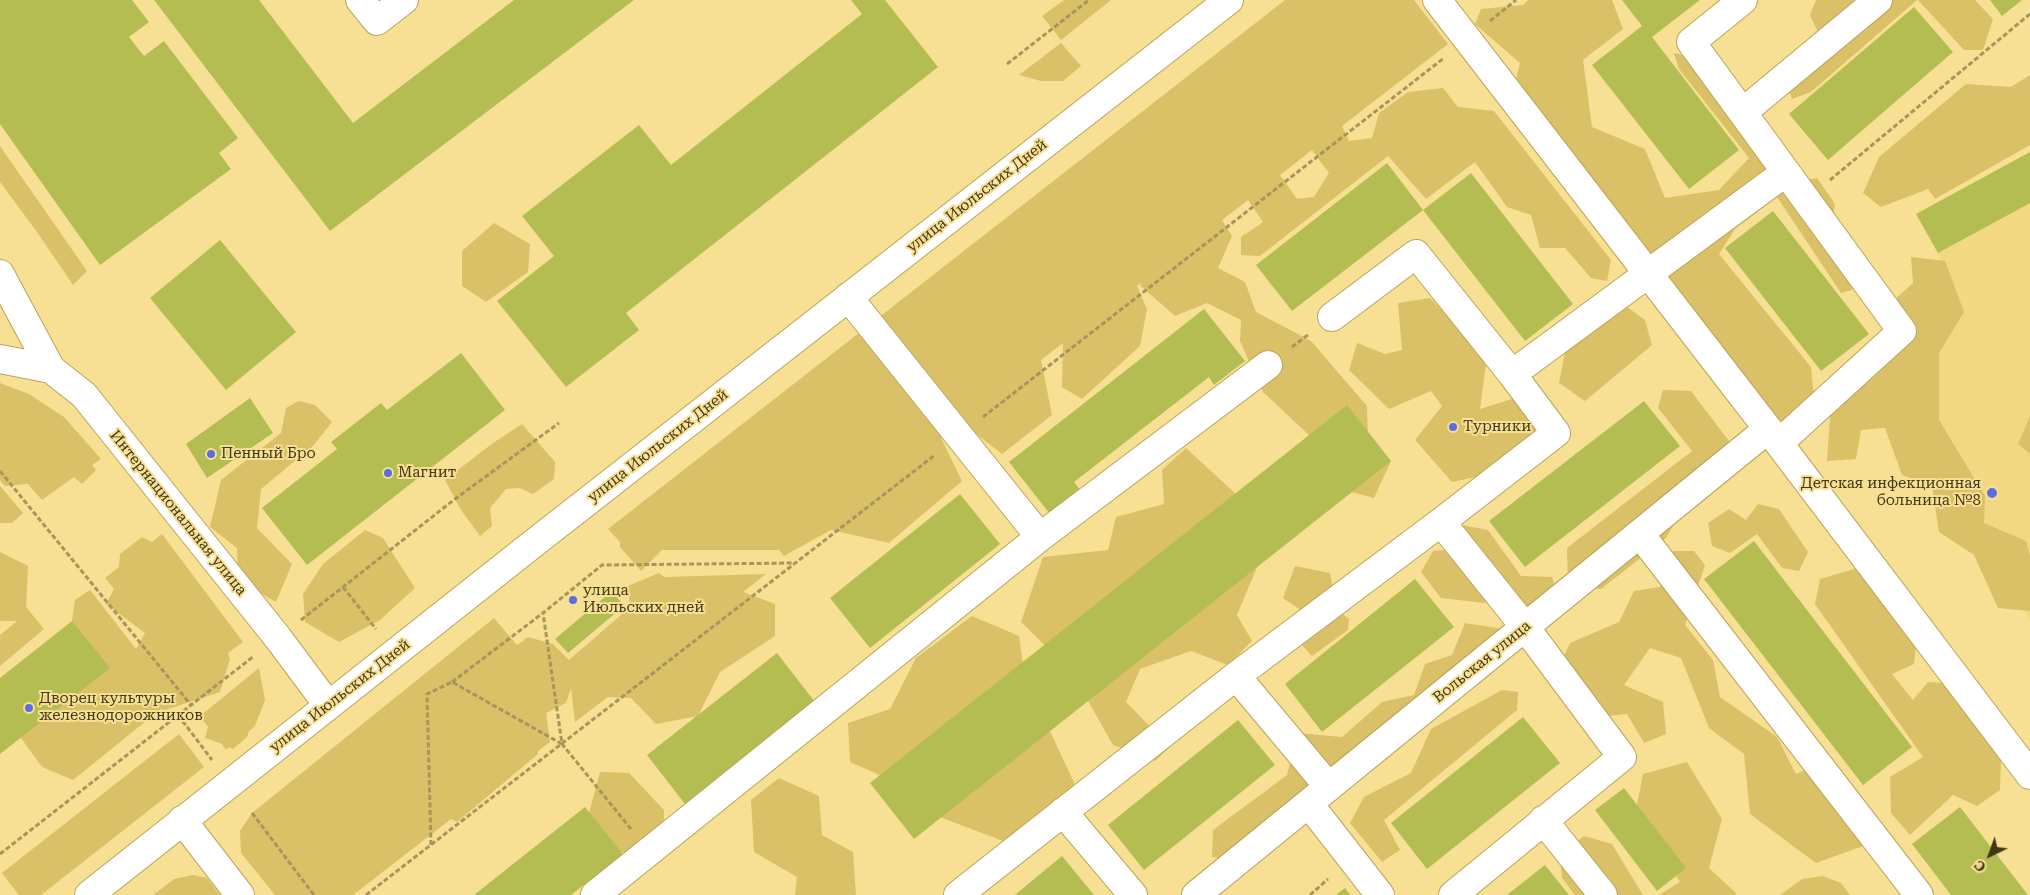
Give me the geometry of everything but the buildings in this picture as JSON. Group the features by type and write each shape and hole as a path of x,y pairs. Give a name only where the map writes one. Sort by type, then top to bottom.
{"street":[{"path":"360,0 377,21 404,0"},
{"name":"улица Июльских Дней","path":"89,895 328,705 1229,0"},
{"path":"1437,0 1773,436 2030,775"},
{"path":"1743,0 1691,42 1806,199"},
{"path":"1743,112 1878,0"},
{"path":"1512,374 1786,172"},
{"name":"Вольская улица","path":"1201,894 1640,534 1773,436 1902,331 1806,199"},
{"path":"958,895 1236,676 1556,433 1512,374 1416,254 1332,317"},
{"path":"0,274 51,369"},
{"path":"848,297 1040,537"},
{"name":"Интернациональная улица","path":"0,359 51,369 84,395 278,638 328,705"},
{"path":"595,895 1040,537 1268,365"},
{"path":"1441,522 1525,627 1622,757 1454,895"},
{"path":"1640,534 1919,895"},
{"path":"1236,676 1319,796 1380,895"},
{"path":"1063,812 1133,895"},
{"path":"182,820 240,895"},
{"path":"1543,820 1603,895"}],"path":[{"path":"1007,64 1089,0"},
{"path":"1806,199 1844,170 2030,14"},
{"path":"366,895 1467,40"},
{"path":"1268,365 1332,317"},
{"path":"0,854 455,499 558,423"},
{"path":"0,471 191,705"},
{"path":"431,845 427,694 452,682 544,613 602,565 797,562"},
{"path":"343,587 395,653"},
{"path":"544,613 562,744"},
{"path":"452,682 562,744 649,852"},
{"path":"178,715 212,760"},
{"path":"252,813 314,895"}],"shaded area":[{"path":"1064,0 1111,0 1061,40 1042,16"},
{"path":"1285,0 1414,0 1448,44 1342,126 1349,141 1372,138 1379,113 1408,92 1443,88 1458,107 1494,111 1611,260 1607,281 1591,278 1565,248 1540,248 1531,215 1507,207 1475,162 1426,199 1388,156 1260,256 1241,255 1241,237 1263,222 1248,200 1222,220 1232,236 1218,268 1245,282 1256,312 1311,341 1367,406 1368,440 1391,461 1374,498 1347,491 1309,435 1263,392 1240,341 1241,320 1207,303 1175,316 1140,283 1137,286 1147,309 1140,346 1082,399 1062,387 1063,343 1041,360 1052,415 1002,454 961,422 941,438 962,481 889,543 831,530 784,556 779,550 662,550 641,571 620,547 620,542 608,529","holes":["1312,150 1329,173 1314,197 1297,199 1280,175"]},
{"path":"1528,0 1612,0 1623,29 1583,60 1592,127 1645,149 1665,198 1719,190 1749,158 1679,69 1674,53 1699,59 1787,183 1817,178 1835,204 1828,248 1857,257 1852,290 1841,293 1777,197 1735,229 1719,254 1811,367 1814,398 1790,423 1743,410 1510,104 1520,63 1475,24 1481,9 1523,5"},
{"path":"1816,0 1917,0 1811,92 1792,99 1787,85 1826,50 1810,15"},
{"path":"1918,0 1975,0 1993,19 1983,50 1964,50"},
{"path":"1061,43 1081,66 1063,81 1041,81 1019,75"},
{"path":"2030,75 2030,145 1935,199 1928,189 1881,207 1863,193 1879,157 1966,84 2011,87"},
{"path":"0,146 87,271 73,285 0,182"},
{"name":"Детская инфекционная больница №8","path":"2030,152 2030,620 1883,375 1957,308 1938,253 1916,214"},
{"path":"494,223 530,244 528,272 486,302 462,286 462,251"},
{"path":"1911,257 1945,261 1964,312 1939,353 1939,420 1985,496 1984,523 2026,541 2030,556 2030,611 1998,608 1974,555 1939,532 1932,486 1902,475 1885,428 1861,430 1856,459 1827,461 1832,389 1887,335 1881,312 1913,283"},
{"path":"1430,298 1487,356 1480,409 1515,398 1538,422 1524,467 1452,482 1415,440 1442,406 1431,391 1389,409 1349,370 1357,343 1385,354 1402,350 1398,303"},
{"path":"1627,307 1645,320 1652,345 1585,401 1559,383 1566,347"},
{"path":"0,383 29,394 64,417 101,459 92,465 96,470 82,484 74,477 42,500 28,484 5,486 0,480"},
{"path":"1663,390 1691,391 1732,445 1690,497 1666,538 1601,589 1568,584 1567,548 1692,451 1658,408"},
{"path":"299,401 315,405 332,422 313,446 261,489 257,528 292,564 276,602 238,580 237,548 210,527 221,480 281,433 286,408"},
{"path":"2030,416 2030,454 2018,444"},
{"path":"522,424 555,462 554,479 533,494 519,488 506,489 490,508 492,526 480,536 461,510 445,480 493,443"},
{"path":"1186,448 1237,495 1260,560 1237,615 1252,641 1228,665 1191,651 1140,669 1126,702 1170,747 1155,761 1113,745 1071,671 1021,622 1043,557 1108,550 1116,517 1164,504 1162,470"},
{"path":"0,486 23,513 12,523 0,523"},
{"path":"1758,504 1779,509 1808,552 1799,571 1782,568 1757,534 1730,553 1712,546 1708,523 1729,509 1746,520"},
{"path":"1462,525 1488,530 1521,576 1552,577 1561,607 1529,615 1502,591 1484,603 1441,598 1421,572 1433,551 1454,549"},
{"path":"365,530 383,538 415,588 380,620 339,642 305,622 303,594 323,564"},
{"path":"162,534 243,642 228,653 230,659 220,692 165,710 161,709 73,780 42,767 21,738 72,621 75,600 90,590 136,649 145,633 106,604 114,589 105,578 119,567 120,554 142,537 152,542"},
{"path":"1667,551 1694,551 1705,565 1685,625 1713,660 1720,697 1777,737 1796,774 1827,760 1869,844 1816,863 1750,814 1744,754 1709,728 1681,658 1650,648 1624,685 1663,702 1666,734 1644,743 1627,714 1583,719 1553,679 1570,643 1619,622 1634,591 1660,587"},
{"path":"0,552 28,566 26,607 44,629 0,666 0,635 17,621 0,621"},
{"path":"1295,566 1330,573 1336,609 1349,619 1348,630 1312,656 1301,644 1318,622 1283,598"},
{"path":"1857,568 1916,647 1914,664 1892,674 1913,700 1928,682 1945,683 2001,759 2000,790 1977,806 1953,795 1910,835 1891,813 1890,777 1923,757 1815,604 1820,579"},
{"path":"659,573 664,577 766,574 743,592 775,604 775,636 720,672 698,716 656,724 631,698 608,697 575,722 571,688 566,703 546,713 550,742 538,751 538,754 457,822 451,819 353,895 275,895 241,853 240,831 252,813 494,618 517,645 528,637 553,644 569,660 630,607 628,586"},
{"path":"972,616 1019,636 1025,678 1085,806 1027,850 913,807 900,784 850,762 848,723 890,709 916,658"},
{"path":"1465,623 1503,629 1503,663 1483,669 1473,687 1246,862 1212,857 1213,830 1287,775 1297,733 1342,737 1382,702 1414,695 1425,664 1452,655"},
{"path":"259,668 265,700 255,726 249,731 247,737 233,749 229,747 226,750 222,744 205,738 208,727 200,716"},
{"path":"1502,690 1518,692 1517,710 1384,820 1400,850 1382,862 1350,823 1364,797 1411,773 1431,729"},
{"path":"179,734 204,767 41,895 19,895 2,873"},
{"path":"1687,762 1722,819 1709,868 1736,893 1735,895 1659,895 1680,882 1635,815 1643,774"},
{"path":"600,772 629,773 664,810 663,853 621,852 589,813"},
{"path":"779,778 819,796 822,835 853,852 856,895 795,895 797,877 754,852 751,800"},
{"path":"1584,836 1612,844 1643,895 1575,895 1562,878 1560,854"},
{"path":"193,875 207,878 220,895 153,895 174,879"},
{"path":"1823,876 1841,883 1850,895 1780,895 1802,879"}],"place":[{"name":"Турники","path":"1453,427"},
{"name":"Пенный Бро","path":"211,454"},
{"name":"Магнит","path":"388,473"},
{"name":"Детская инфекционная больница №8","path":"1992,493"},
{"name":"улица Июльских дней","path":"573,600"},
{"name":"Дворец культуры железнодорожников","path":"29,708"}]}
